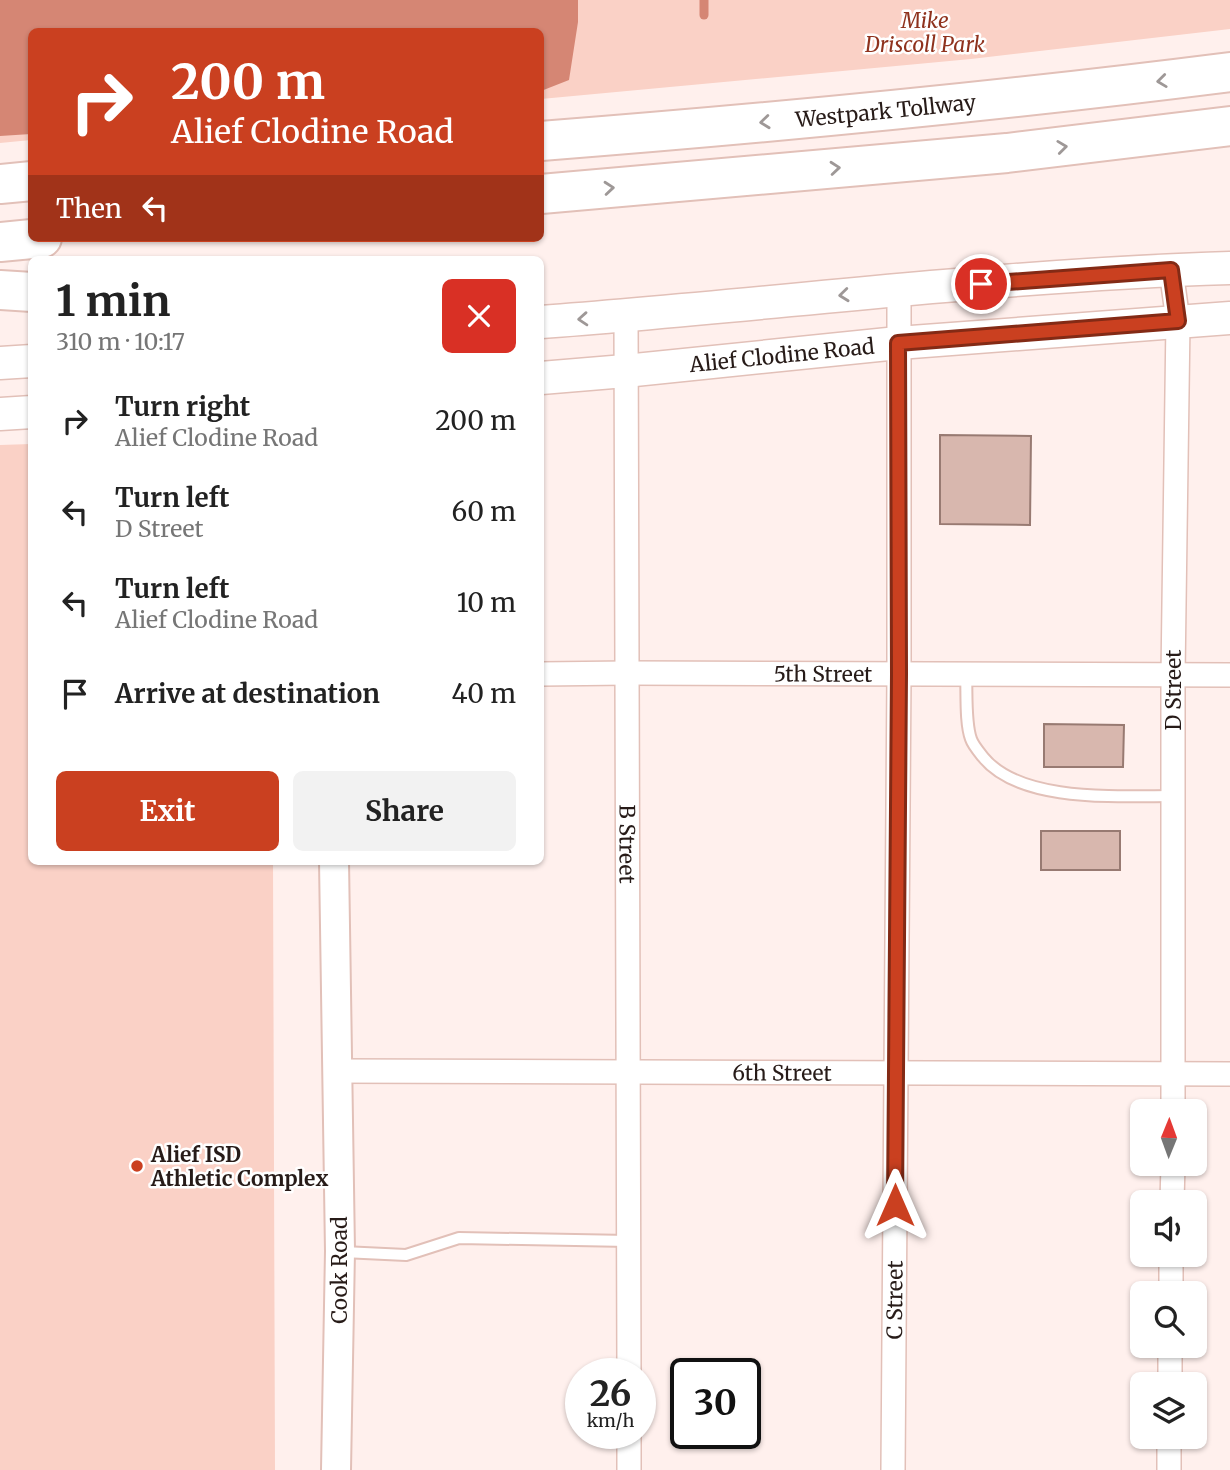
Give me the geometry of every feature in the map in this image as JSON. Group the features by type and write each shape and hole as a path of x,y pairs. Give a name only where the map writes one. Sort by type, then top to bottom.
{"highway":[{"name":"Westpark Tollway","path":"544,141 696,129 1083,91 1230,72"},
{"path":"544,194 1007,153 1230,126"},
{"path":"0,184 28,181"},
{"path":"0,242 28,239"},
{"path":"0,290 28,292"}],"main road":[{"path":"544,322 899,289 1230,268"},
{"name":"Alief Clodine Road","path":"544,378 898,343 1230,318"},
{"path":"0,363 28,361"},
{"path":"0,414 28,412"}],"street":[{"name":"D Street","path":"1171,270 1178,321 1173,675 1173,1099"},
{"name":"C Street","path":"893,1470 899,289"},
{"name":"B Street","path":"626,316 629,1358"},
{"name":"5th Street","path":"544,674 1230,675"},
{"name":"Cook Road","path":"334,865 340,1251 336,1470"},
{"name":"6th Street","path":"336,1071 1230,1074"},
{"path":"629,1449 629,1470"},
{"path":"1169,1449 1169,1470"}],"lane":[{"path":"966,674 971,739 987,762 1005,775 1029,786 1057,792 1173,796"},
{"path":"340,1251 407,1255 458,1238 628,1241"}],"green space":[{"name":"Mike Driscoll Park","path":"0,0 1230,0 1230,29 971,59 544,99 544,28 28,28 28,140 0,143"},
{"name":"Alief ISD Athletic Complex","path":"28,444 28,865 273,865 275,1470 0,1470 0,445"}],"shaded area":[{"path":"0,0 578,0 578,22 569,80 544,90 544,28 28,28 28,134 0,136"}],"building":[{"path":"940,435 1031,436 1030,525 940,524"},
{"path":"1044,724 1124,725 1123,767 1044,767"},
{"path":"1041,831 1120,831 1120,870 1041,870"}],"waterway":[{"path":"704,0 704,15"}],"place":[{"name":"Alief ISD Athletic Complex","path":"137,1166"}],"route":[{"path":"895,1205 899,674 898,343 1178,321 1171,270 981,284"}]}
